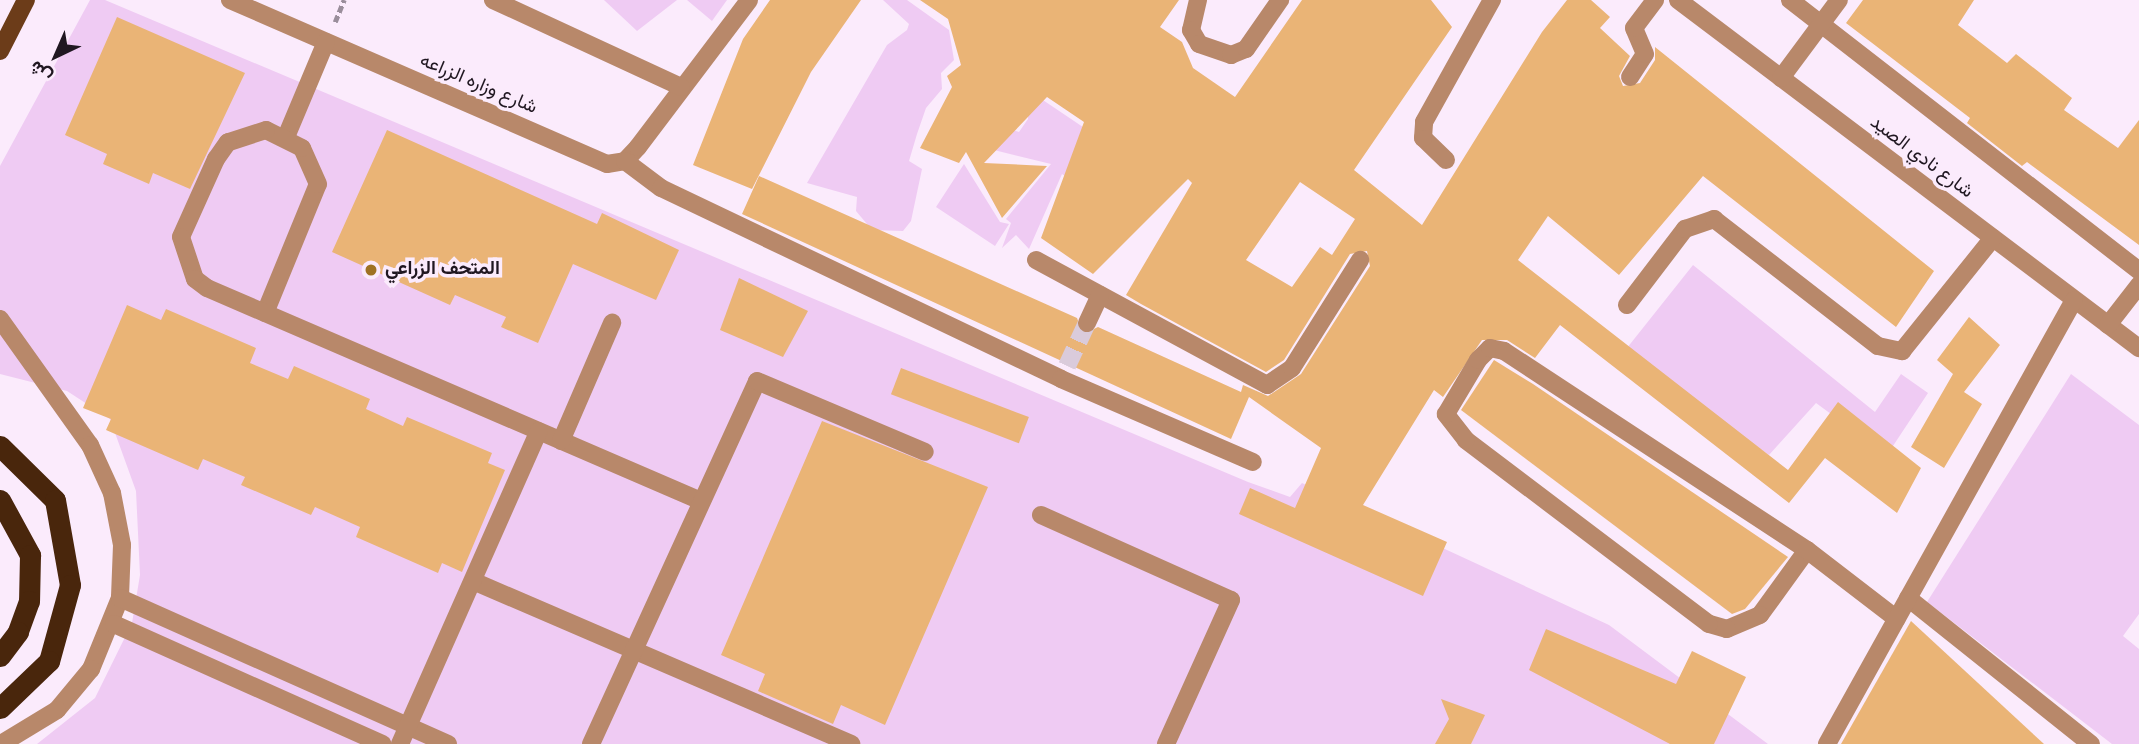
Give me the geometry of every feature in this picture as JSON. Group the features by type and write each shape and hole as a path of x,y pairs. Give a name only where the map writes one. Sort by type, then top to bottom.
{"highway":[{"path":"0,446 55,500 70,585 49,661 0,708"},
{"path":"0,500 30,555 29,601 18,632 0,656"}],"main road":[{"path":"0,51 26,0"}],"street":[{"name":"شارع وزاره الزراعه","path":"230,0 607,164 625,161"},
{"path":"494,0 681,87"},
{"path":"749,0 625,161 662,187 1253,462"},
{"path":"1198,0 1191,30 1199,44 1230,55 1246,49 1280,0"},
{"path":"1446,160 1423,138 1424,122 1492,0"},
{"path":"1630,77 1645,54 1634,28 1655,0"},
{"name":"شارع نادي الصيد","path":"1678,0 2139,348"},
{"path":"1790,0 2139,271"},
{"path":"1781,78 1839,0"},
{"path":"286,137 326,42"},
{"path":"265,313 318,184 314,164 286,137 266,130 228,142 181,236 195,279 265,313 701,501"},
{"path":"1627,305 1685,229 1714,219 1878,346 1902,351 1993,238"},
{"path":"1036,260 1267,385 1292,368 1360,260"},
{"path":"2108,326 2139,285"},
{"path":"1087,323 1100,295"},
{"path":"1827,744 2074,300"},
{"path":"0,320 90,445 112,493 122,545 120,598 114,624 91,669 57,710 1,744"},
{"path":"561,441 612,323"},
{"path":"1807,550 1760,615 1727,629 1709,624 1466,440 1446,414 1478,360 1490,348 1504,351 1807,550 1896,619"},
{"path":"592,744 757,381 925,452"},
{"path":"400,744 539,431"},
{"path":"1041,515 1231,600 1166,744"},
{"path":"472,581 851,744"},
{"path":"120,598 448,744"},
{"path":"1908,598 2091,744"},
{"path":"114,624 382,744"}],"shaded area":[{"name":"المتحف الزراعي","path":"90,0 105,0 1248,482 1290,497 1302,483 1609,625 1768,744 37,744 95,698 132,623 140,575 136,491 110,419 67,391 0,374 0,166"},
{"path":"604,0 677,0 637,31"},
{"path":"687,0 727,0 712,21"},
{"path":"883,0 907,0 949,30 954,60 941,73 942,89 926,108 917,134 909,161 922,169 911,221 903,231 872,230 856,211 857,197 807,183 887,45 907,30 909,24"},
{"path":"1028,90 1123,154 1072,181 1062,174 1029,249 1016,235 1002,248 1011,223 1006,219 1051,164 990,149 1008,128 1019,132 1028,119"},
{"path":"964,164 1000,222 1009,224 995,246 936,207"},
{"path":"1693,265 1875,412 1901,374 1928,393 1887,455 1816,403 1769,455 1623,353"},
{"path":"2071,374 2139,425 2139,614 2123,636 2139,649 2139,744 2112,744 1927,602"}],"building":[{"path":"770,0 861,0 811,72 752,189 693,165 743,39"},
{"path":"920,0 1179,0 1160,27 1182,42 1193,68 1235,97 1302,0 1431,0 1452,27 1354,170 1422,225 1542,32 1567,0 1591,0 1610,17 1600,28 1630,56 1619,76 1623,86 1640,83 1655,60 1655,47 1934,271 1896,327 1703,176 1619,275 1548,216 1518,260 1788,470 1838,402 1921,468 1897,513 1825,458 1789,503 1560,325 1535,358 1507,340 1482,340 1443,397 1434,390 1363,505 1447,542 1423,596 1239,514 1250,488 1295,508 1321,448 1249,397 1231,439 742,214 759,176 1077,318 1083,334 1098,327 1241,392 1243,385 1268,396 1301,374 1370,266 1367,251 1350,254 1284,360 1266,372 1141,304 1126,295 1192,183 1188,179 1093,274 1041,238 1084,122 1047,97 984,163 1047,166 1002,218 966,152 959,163 920,148 952,87 947,76 961,65 948,19","holes":["1300,182 1355,219 1332,255 1320,247 1292,287 1246,260"]},
{"path":"1863,0 1974,0 1958,25 2007,63 2016,54 2072,98 2064,110 2118,148 2139,120 2139,245 2027,162 2022,166 1967,123 1970,118 1846,23"},
{"path":"117,17 245,73 190,189 153,173 149,184 103,164 107,154 65,135"},
{"path":"387,130 597,224 602,213 679,250 656,300 573,264 538,343 501,327 506,317 455,295 450,305 332,252"},
{"path":"739,278 808,311 783,357 720,330"},
{"path":"127,305 161,320 166,309 256,348 250,363 288,379 294,366 370,399 366,409 403,426 407,417 492,453 488,463 505,470 462,572 442,563 438,573 356,537 360,527 315,507 311,515 241,485 245,477 203,459 198,470 106,430 111,419 83,408"},
{"path":"1969,317 2000,345 1964,392 1982,404 1944,468 1911,447 1953,374 1937,360"},
{"path":"1494,360 1788,557 1745,609 1732,614 1461,410"},
{"path":"901,368 1029,417 1019,443 891,394"},
{"path":"822,421 988,487 885,725 841,705 833,724 758,691 765,674 721,655"},
{"path":"1911,621 2044,744 1841,744"},
{"path":"1546,629 1676,684 1692,651 1746,677 1714,744 1670,744 1529,670"},
{"path":"1441,699 1485,715 1471,744 1435,744 1449,719"}],"tunnel":[{"path":"1067,366 1087,323"}],"place":[{"name":"المتحف الزراعي","path":"371,270"}]}
